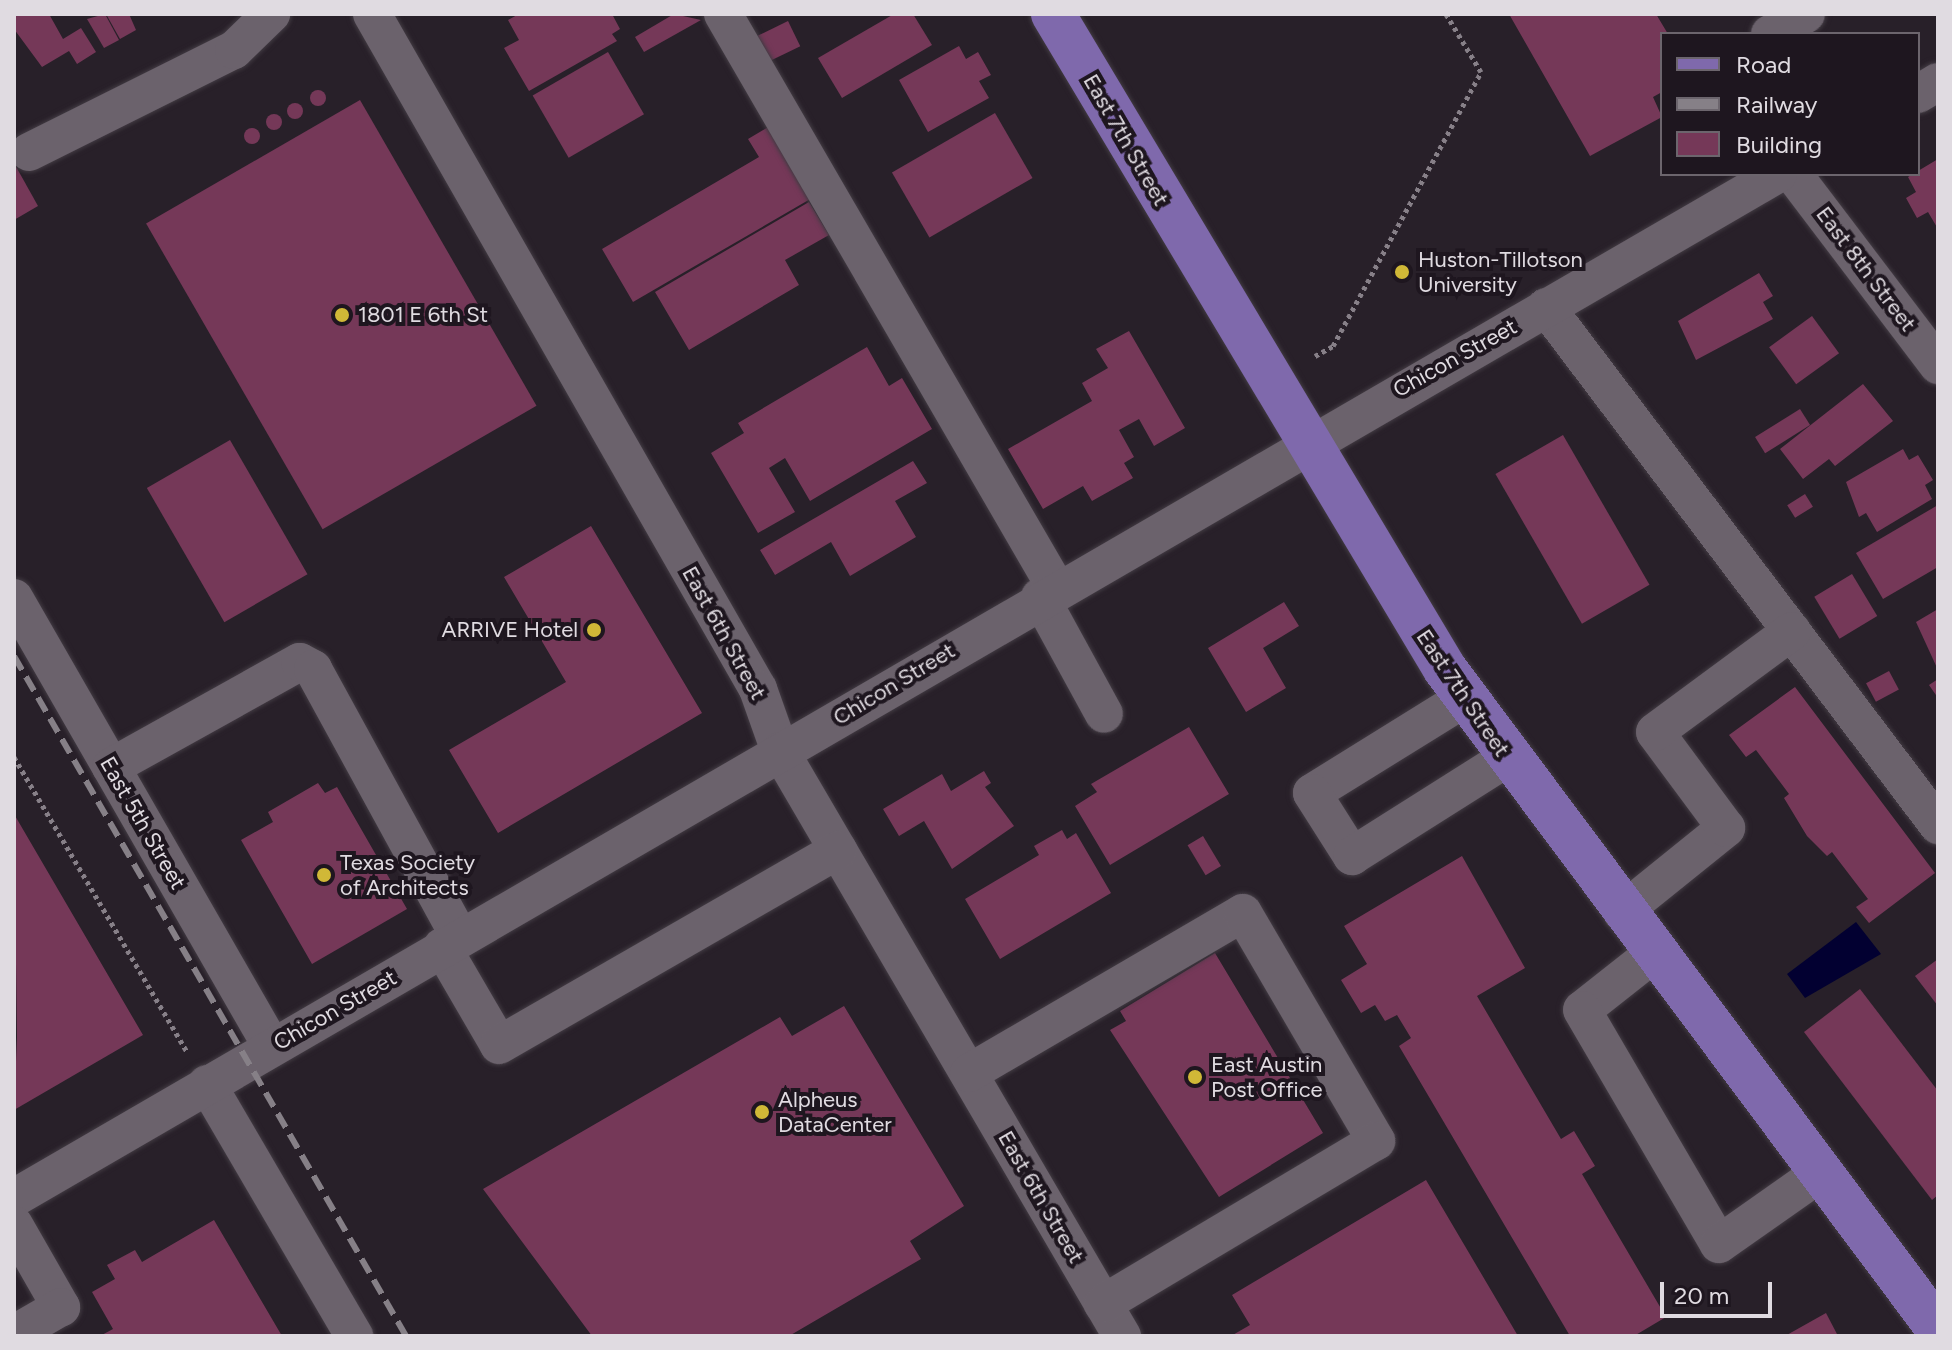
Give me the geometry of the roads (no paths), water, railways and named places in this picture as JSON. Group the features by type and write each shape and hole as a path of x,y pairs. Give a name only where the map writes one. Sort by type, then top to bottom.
{"main road":[{"name":"East 7th Street","path":"1053,14 1307,442 1465,698 1653,954 1938,1329"}],"street":[{"path":"29,152 234,50 271,14"},
{"name":"East 6th Street","path":"372,14 758,689 780,751 1112,1320"},
{"path":"723,14 1048,593 1104,714"},
{"path":"1774,32 1806,14"},
{"path":"1920,93 1938,82"},
{"name":"Chicon Street","path":"14,1198 1307,442 1775,176"},
{"name":"East 8th Street","path":"1795,176 1938,365"},
{"path":"1546,307 1938,825"},
{"name":"East 5th Street","path":"14,598 272,1047"},
{"path":"1622,912 1726,828 1655,732 1792,631"},
{"path":"111,767 300,662 313,669 499,1045 838,850"},
{"path":"1465,698 1312,793 1352,856 1507,758"},
{"path":"969,1073 1243,913 1376,1141 1112,1320"},
{"path":"1653,954 1582,1010 1719,1244 1820,1173"},
{"path":"207,1084 354,1336"},
{"path":"14,1225 61,1307 14,1334"}],"railway":[{"path":"14,656 406,1336"}],"place":[{"name":"Huston-Tillotson University","path":"1402,272"},
{"name":"1801 E 6th St","path":"342,315"},
{"name":"ARRIVE Hotel","path":"594,630"},
{"name":"Texas Society of Architects","path":"324,875"},
{"name":"East Austin Post Office","path":"1195,1077"},
{"name":"Alpheus DataCenter","path":"762,1112"}]}
